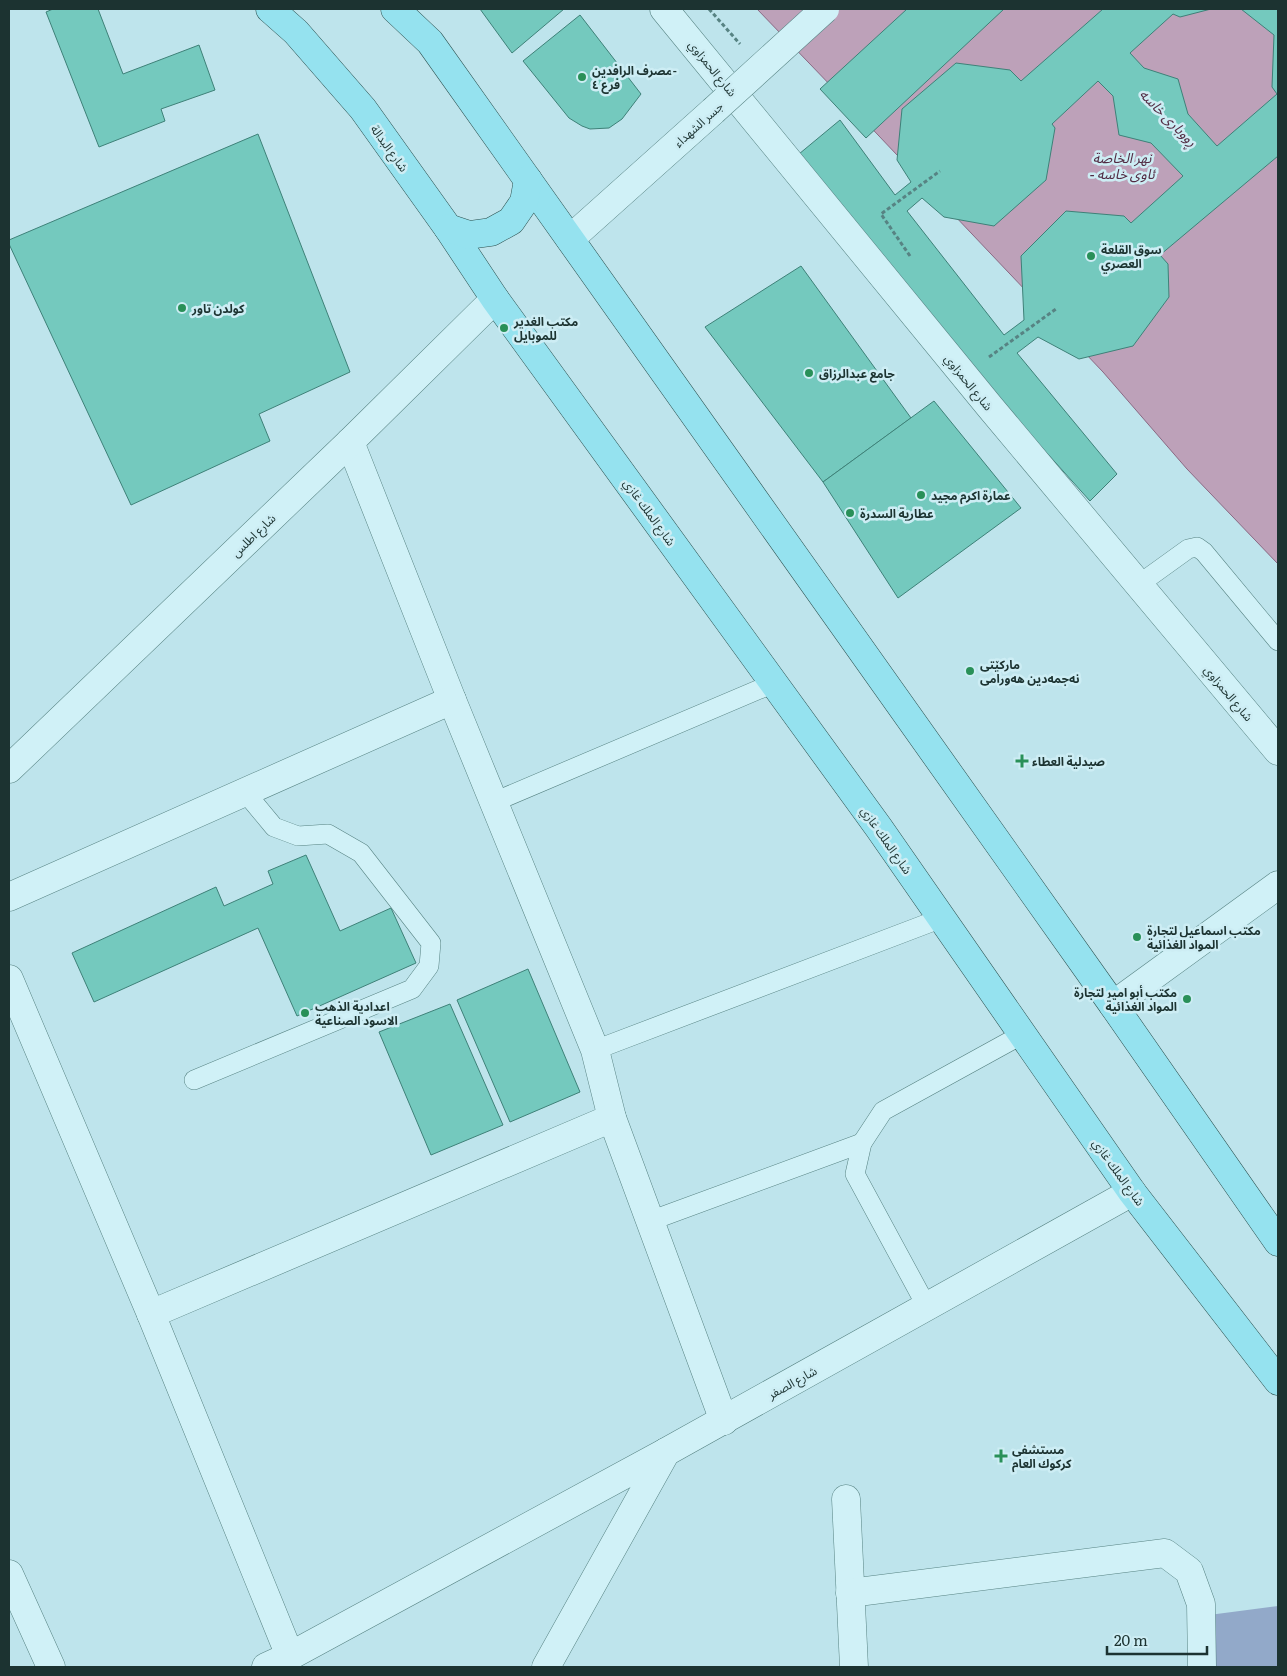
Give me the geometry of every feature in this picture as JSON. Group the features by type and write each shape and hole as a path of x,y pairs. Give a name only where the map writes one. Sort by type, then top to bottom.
{"main road":[{"name":"شارع البدالة","path":"270,9 296,32 363,109 448,228 495,299"},
{"path":"395,9 430,42 1113,1004 1278,1242"},
{"path":"448,228 469,235 491,232 511,220 524,202 528,180"},
{"name":"شارع الملك غازي","path":"495,299 879,828 1132,1192 1278,1381"}],"street":[{"name":"شارع الحمزاوي","path":"664,9 990,407 1278,751"},
{"name":"جسر الشهداء","path":"570,240 826,9"},
{"name":"شارع اطلس","path":"9,769 350,442 495,299"},
{"path":"350,442 452,700 595,1050 612,1118 724,1420"},
{"path":"9,897 452,700"},
{"path":"1113,1004 1278,885"},
{"path":"9,979 151,1314 290,1656"},
{"path":"151,1314 612,1118"},
{"name":"شارع الصفر","path":"266,1667 290,1656 666,1452 1132,1192"},
{"path":"546,1667 666,1452"},
{"path":"846,1499 854,1667"},
{"path":"850,1593 1165,1553 1189,1571 1201,1604 1202,1667"},
{"path":"9,1574 51,1667"}],"lane":[{"path":"1138,585 1188,549 1197,547 1204,552 1278,641"},
{"path":"494,802 774,684"},
{"path":"194,1080 412,989 428,966 431,943 361,853 328,834 298,836 274,827 245,792"},
{"path":"595,1050 942,918"},
{"path":"927,1306 855,1174 862,1143 883,1111 1023,1034"},
{"path":"650,1221 862,1143"}],"path":[{"path":"709,9 761,68"},
{"path":"915,264 881,214 940,171"},
{"path":"982,362 1056,309"}],"shaded area":[{"path":"1278,1606 1278,1667 1212,1667 1209,1615"}],"water":[{"name":"نهر الخاصة - ئاوی خاسە","path":"757,9 1278,9 1278,564 1187,469 1103,372"}],"building":[{"path":"53,9 98,9 123,74 199,45 215,90 161,109 165,121 99,147 46,12"},
{"path":"480,9 564,9 512,53"},
{"path":"907,9 1004,9 866,138 820,89"},
{"name":"سوق القلعة العصري","path":"1103,9 1211,9 1180,17 1173,14 1130,53 1144,68 1178,79 1188,114 1217,146 1277,94 1272,87 1274,35 1241,9 1278,9 1278,156 1160,255 1168,264 1169,297 1133,346 1079,359 1038,337 1017,353 1117,474 1090,501 984,383 799,154 840,120 895,195 911,182 897,160 902,109 956,63 1010,70 1021,81","holes":["1098,81 1113,96 1119,135 1151,143 1183,176 1131,223 1124,216 1066,211 1021,256 1024,320 1004,335 907,211 922,198 944,217 994,226 1046,180 1055,128 1052,124"]},
{"name":"مصرف الرافدين- فرع ٤","path":"580,15 641,94 622,119 609,128 590,129 569,118 523,61"},
{"name":"کولدن تاور","path":"258,134 350,372 259,414 270,441 131,505 9,244 9,240"},
{"name":"جامع عبدالرزاق","path":"801,266 911,418 823,482 705,327"},
{"name":"عمارة اكرم مجيد","path":"934,401 1021,508 898,598 823,482"},
{"path":"306,855 340,931 391,908 416,963 297,1016 258,928 94,1002 72,953 216,887 224,906 273,884 268,871"},
{"path":"528,969 580,1092 510,1122 457,1000"},
{"path":"450,1004 503,1125 431,1155 379,1032"}],"place":[{"name":"مصرف الرافدين- فرع ٤","path":"582,77"},
{"name":"سوق القلعة العصري","path":"1091,256"},
{"name":"کولدن تاور","path":"182,308"},
{"name":"مكتب الغدير للموبايل","path":"504,328"},
{"name":"جامع عبدالرزاق","path":"809,373"},
{"name":"عمارة اكرم مجيد","path":"921,495"},
{"name":"عطارية السدرة","path":"850,513"},
{"name":"مارکێتی نەجمەدین هەورامی","path":"970,671"},
{"name":"صيدلية العطاء","path":"1022,761"},
{"name":"مكتب اسماعيل لتجارة المواد الغذائية","path":"1137,937"},
{"name":"مكتب أبو امير لتجارة المواد الغذائية","path":"1187,999"},
{"name":"اعدادية الذهب الاسود الصناعية","path":"305,1013"},
{"name":"مستشفى كركوك العام","path":"1001,1456"}],"water label":[{"name":"ڕووباری خاسە","path":"1169,117"}]}
